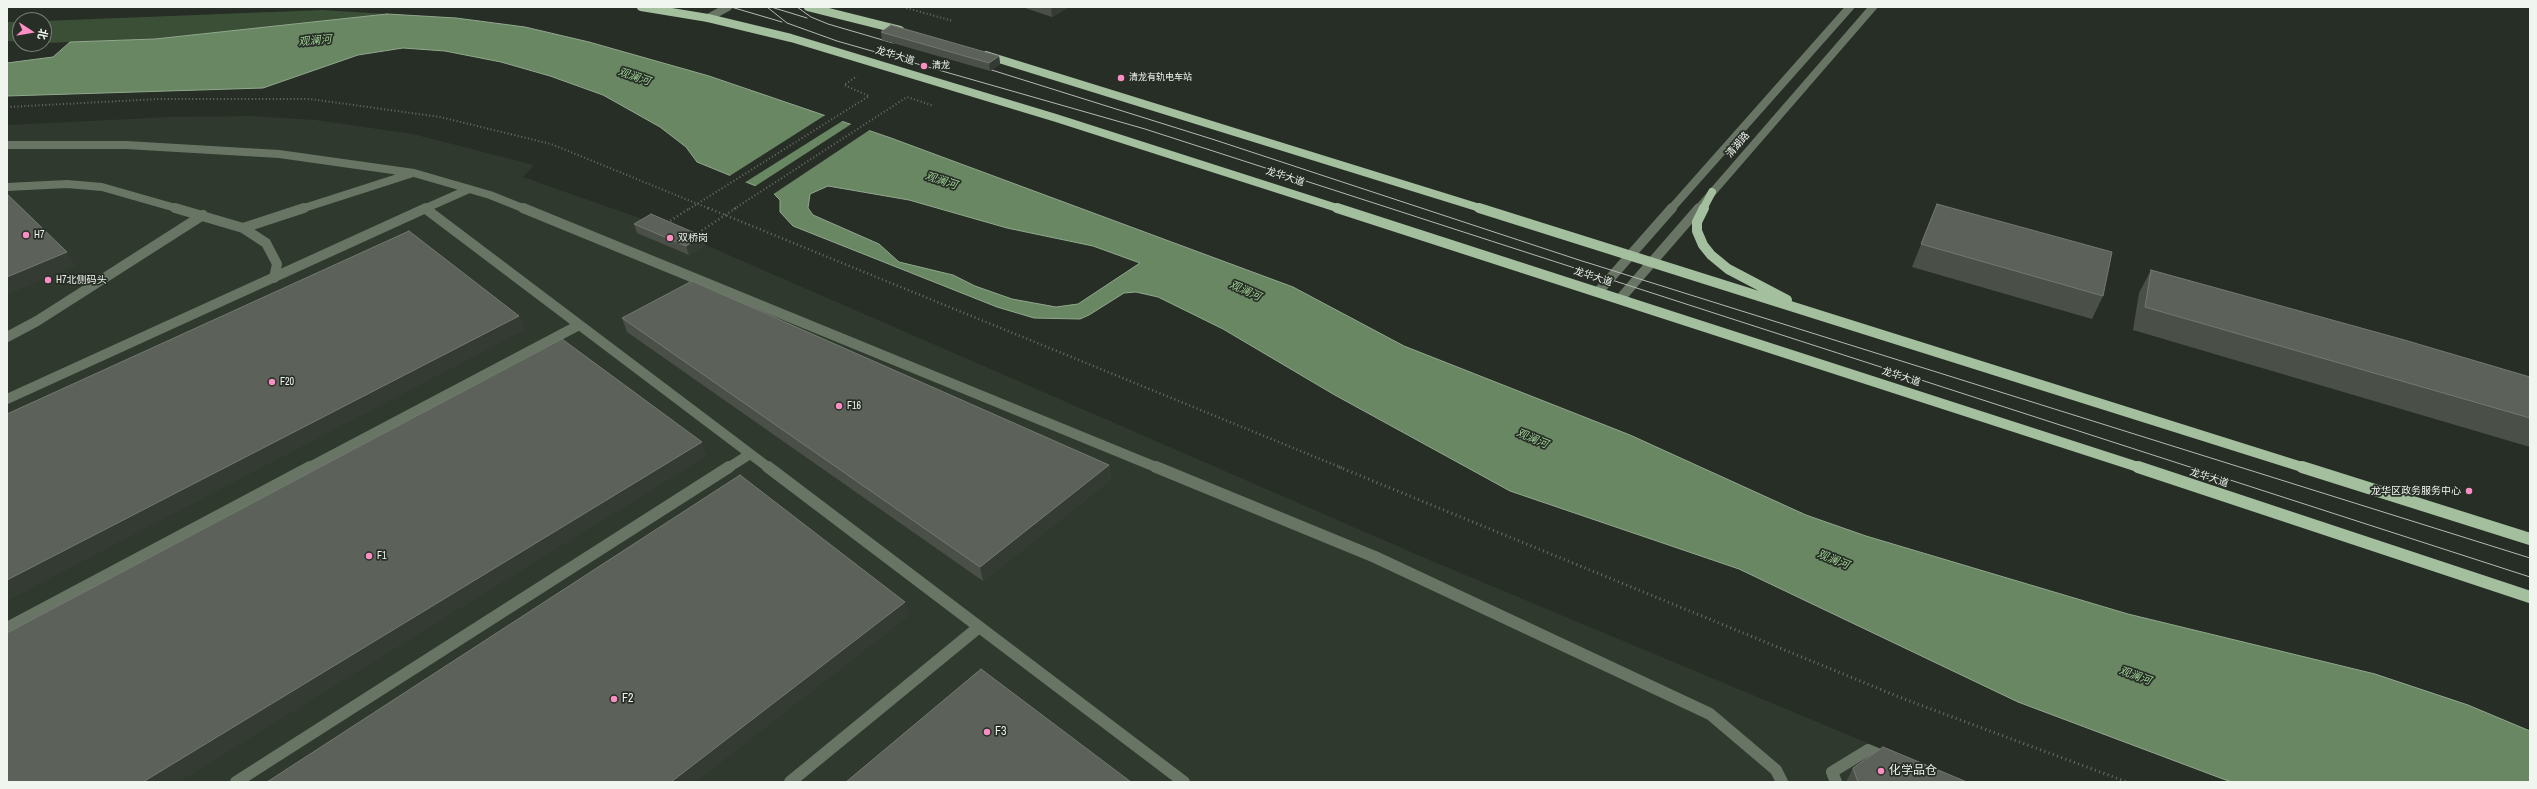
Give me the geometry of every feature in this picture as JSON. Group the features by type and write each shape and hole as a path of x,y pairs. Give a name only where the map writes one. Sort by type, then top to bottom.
{"main road":[{"name":"龙华大道","path":"641,7 672,9 791,38 885,65 1363,215 2530,597"},
{"path":"808,7 910,33"},
{"path":"825,7 849,18"},
{"path":"979,53 1094,87 2530,539"},
{"path":"1712,192 1700,215 1697,226 1703,245 1711,255 1734,272 1816,314"}],"street":[{"path":"708,18 728,7"},
{"name":"清湖路","path":"1598,292 1850,7"},
{"name":"清湖路","path":"1620,299 1873,7"},
{"path":"7,145 126,145 280,154 414,173 497,198 1375,557 1710,714 1776,770 1782,782"},
{"path":"243,228 414,173"},
{"path":"7,187 67,184 102,187 243,228 266,243 277,264 274,278"},
{"path":"7,400 469,189"},
{"path":"426,209 1184,782"},
{"path":"7,337 37,321 203,216"},
{"path":"7,628 580,325"},
{"path":"236,782 750,454"},
{"path":"790,782 979,627"},
{"path":"1836,782 1832,772 1868,750 1896,762"}],"path":[{"path":"903,7 954,21"},
{"path":"662,226 869,96 844,85 860,75"},
{"path":"690,238 907,97 934,106"},
{"path":"7,106 159,99 310,100 440,117 551,144 1904,699 2127,782"}],"shaded area":[{"path":"322,10 387,14 155,39 52,43 52,21"},
{"path":"7,22 12,22 12,41 7,41"},
{"path":"250,116 316,120 413,134 534,165 523,177 662,226 1427,559 1961,782 7,782 7,125 170,117"}],"water":[{"name":"观澜河","path":"387,14 456,18 525,27 589,42 709,76 891,138 1293,287 1404,346 1630,435 1806,515 1866,536 2128,614 2375,674 2468,705 2530,731 2530,782 2232,782 2223,779 2018,702 1739,569 1510,491 1333,394 1223,329 1158,297 1136,292 1124,293 1080,319 1034,318 997,307 793,226 780,212 780,200 773,193 697,162 686,147 660,127 603,95 550,76 501,62 445,51 403,48 358,55 263,88 7,96 7,63 53,57 70,42 155,39","holes":["828,186 909,200 1007,228 1093,246 1140,263 1078,304 1056,307 1012,299 975,286 953,275 899,262 879,244 813,215 808,208 810,194"]}],"pier":[{"path":"827,114 844,120 744,183 728,177"},
{"path":"853,123 871,129 772,195 754,187"}],"building":[{"path":"891,25 999,56 989,63 881,32"},
{"name":"H7","path":"7,194 67,252 7,277"},
{"path":"1937,204 2112,252 2103,296 1921,244"},
{"path":"651,214 702,236 686,246 634,224"},
{"name":"F20","path":"409,231 519,316 7,580 7,414"},
{"path":"2151,270 2401,339 2530,377 2530,418 2145,307"},
{"name":"F16","path":"692,281 1109,465 980,567 622,318"},
{"name":"F1","path":"562,339 702,442 143,782 7,782 7,633"},
{"name":"F2","path":"740,475 905,602 671,782 267,782"},
{"name":"F3","path":"981,669 1131,782 846,782"},
{"path":"1883,747 1967,782 1858,782 1853,768"}],"tram line":[{"path":"731,7 782,22"},
{"path":"767,7 787,23 837,41 1145,129 2530,577"},
{"path":"771,7 807,18"},
{"path":"797,7 811,17 828,24 893,43"},
{"path":"982,67 1215,140 1579,260 2530,558"}],"place":[{"name":"清龙","path":"924,66"},
{"name":"清龙有轨电车站","path":"1121,78"},
{"name":"H7","path":"26,235"},
{"name":"双桥岗","path":"670,238"},
{"name":"H7北侧码头","path":"48,280"},
{"name":"F20","path":"272,382"},
{"name":"F16","path":"839,406"},
{"name":"龙华区政务服务中心","path":"2469,491"},
{"name":"F1","path":"369,556"},
{"name":"F2","path":"614,699"},
{"name":"F3","path":"987,732"},
{"name":"化学品仓","path":"1881,771"}]}
